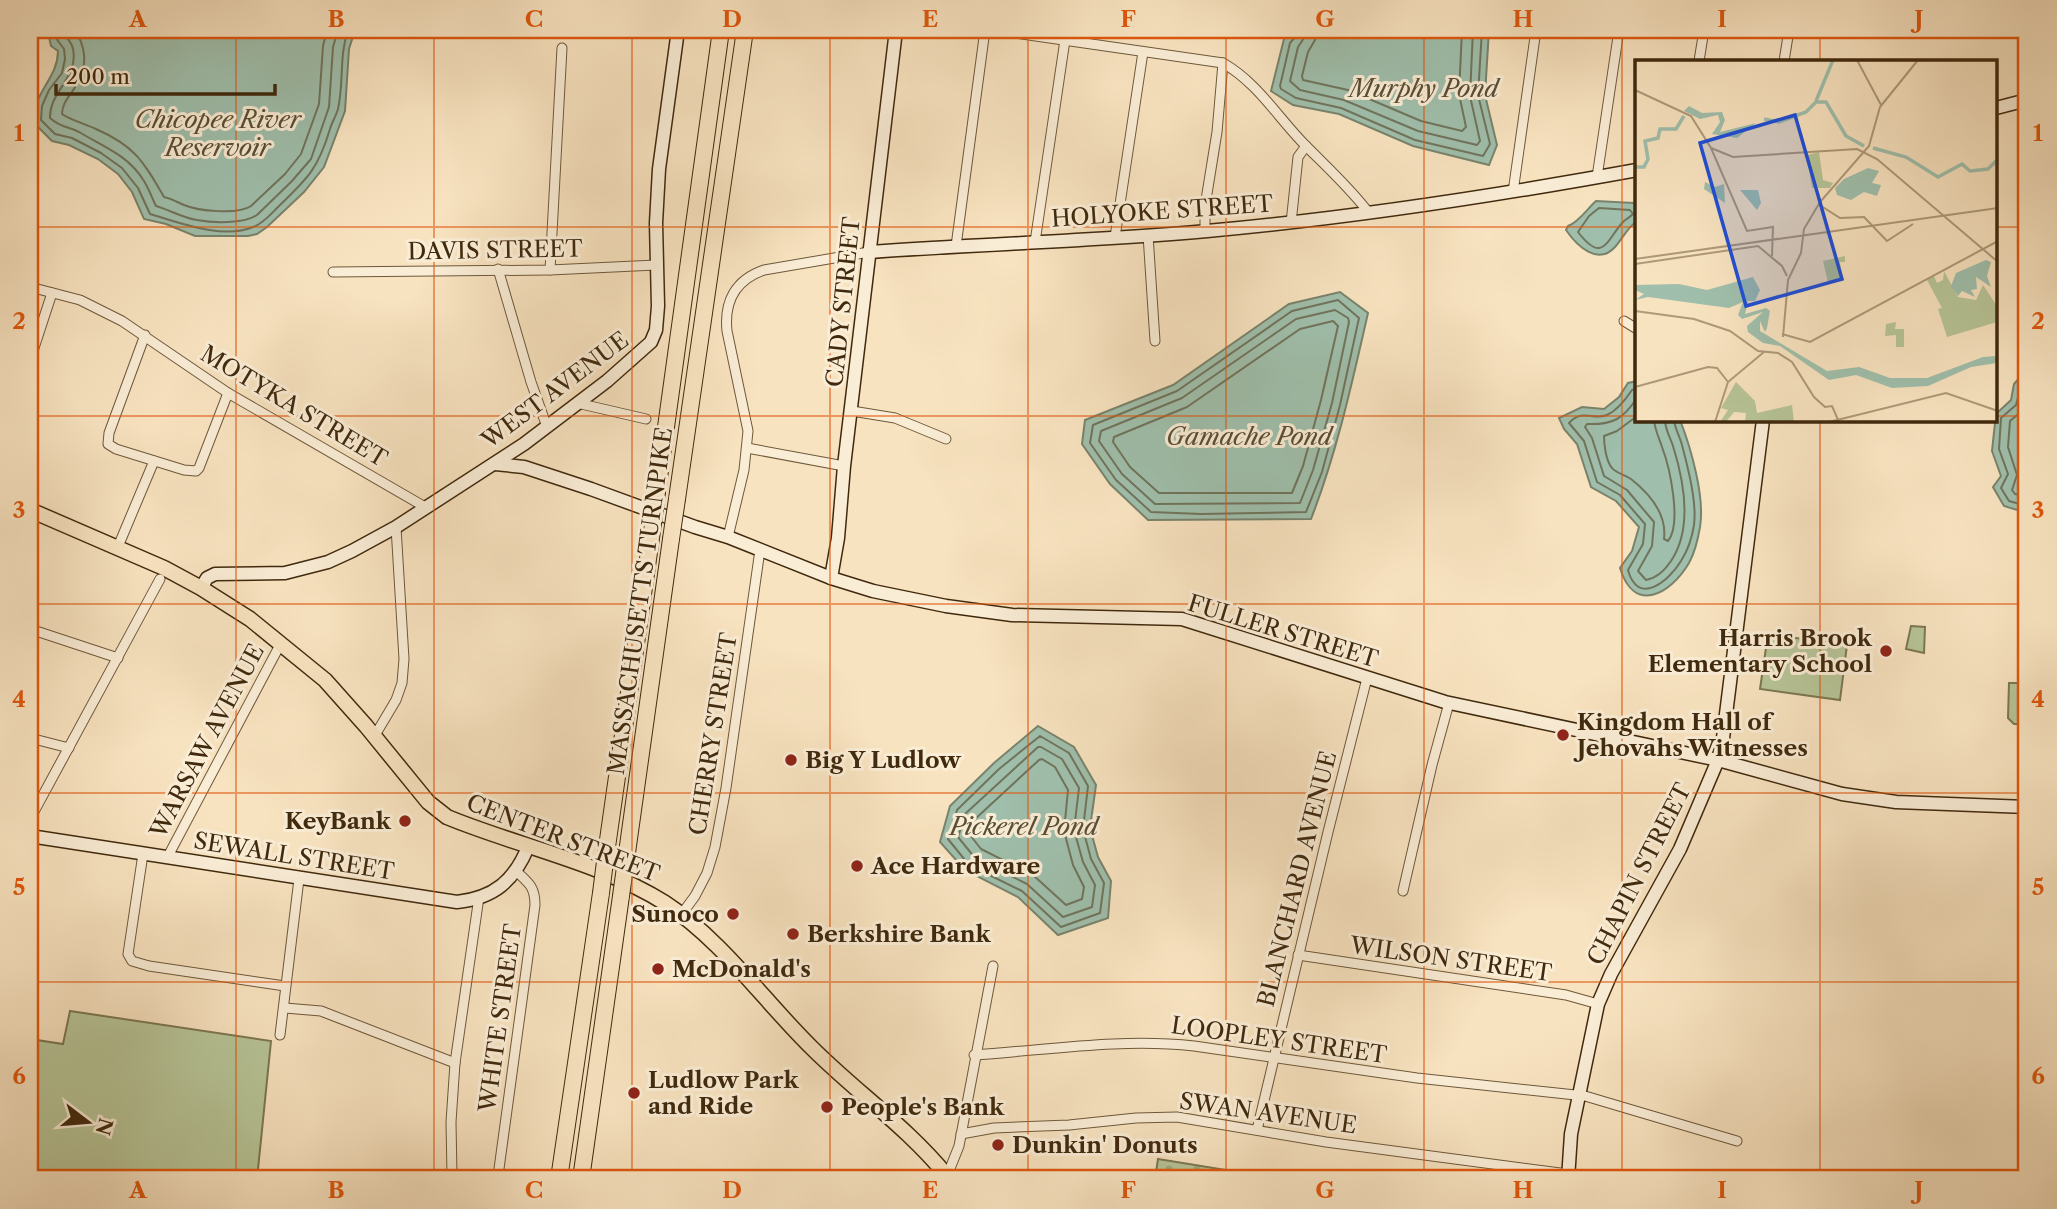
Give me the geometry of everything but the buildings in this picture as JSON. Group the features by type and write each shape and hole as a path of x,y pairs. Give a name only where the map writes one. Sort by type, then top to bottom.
{"highway":[{"name":"MASSACHUSETTS TURNPIKE","path":"559,1179 721,30"},
{"name":"MASSACHUSETTS TURNPIKE","path":"581,1179 745,30"},
{"path":"588,1179 601,1035"}],"main road":[{"name":"WEST AVENUE","path":"201,588 207,578 215,575 285,573 328,562 396,527 495,464 547,427 651,342 656,330 658,306 656,265 659,169 678,30"},
{"name":"CADY STREET","path":"831,578 838,538 896,30"},
{"path":"1997,108 2027,97"},
{"name":"HOLYOKE STREET","path":"869,252 1148,235 1292,223 1513,192 1635,170"},
{"name":"CHAPIN STREET","path":"1568,1177 1571,1134 1598,1004 1611,974 1680,849 1718,760 1763,422"},
{"name":"FULLER STREET","path":"495,464 524,467 552,475 728,537 831,578 899,597 1012,615 1182,619 1449,703 1718,760 1863,798 1910,803 2027,807"},
{"name":"CENTER STREET","path":"30,510 164,568 250,619 325,680 411,783 438,811 478,830 610,876 648,894 681,915 729,957 813,1049 919,1143 946,1178"},
{"name":"SEWALL STREET","path":"30,836 449,901 468,901 506,884 516,872 528,847"}],"street":[{"path":"956,246 985,30"},
{"path":"994,30 1223,63 1241,73 1306,146 1352,190 1369,213"},
{"path":"1513,192 1536,30"},
{"path":"1598,177 1619,30"},
{"path":"1699,60 1704,30"},
{"path":"1784,60 1789,30"},
{"path":"1035,242 1065,40"},
{"path":"550,270 562,48"},
{"path":"1115,237 1143,52"},
{"path":"1205,231 1205,206 1217,132 1223,63"},
{"path":"1292,223 1298,157 1306,146"},
{"path":"1148,235 1155,341"},
{"name":"HOLYOKE STREET","path":"747,448 748,431 725,315 728,301 754,273 869,252"},
{"name":"DAVIS STREET","path":"333,272 550,270 656,265"},
{"path":"498,269 547,427"},
{"name":"MOTYKA STREET","path":"30,287 99,308 145,335 228,393 425,507"},
{"path":"30,360 52,293"},
{"path":"1624,320 1635,328"},
{"path":"145,335 109,433 108,444 154,461 196,471 228,393"},
{"path":"577,403 646,419"},
{"path":"852,411 895,418 946,439"},
{"path":"728,537 747,448 844,467"},
{"path":"117,549 154,461"},
{"path":"374,737 396,700 402,683 404,659 396,527"},
{"name":"CHERRY STREET","path":"681,915 707,873 715,847 726,792 760,550"},
{"path":"30,819 160,579"},
{"path":"30,629 118,658"},
{"name":"WARSAW AVENUE","path":"167,858 281,643"},
{"name":"BLANCHARD AVENUE","path":"1257,1130 1367,678"},
{"path":"1403,891 1449,703"},
{"path":"30,738 69,748"},
{"path":"143,853 128,954 132,961 149,966 285,986"},
{"name":"WHITE STREET","path":"498,1176 535,905 535,892 531,883 516,872"},
{"path":"280,1035 299,879"},
{"path":"452,1176 454,1063 479,897"},
{"name":"WILSON STREET","path":"1298,955 1578,997 1598,1004"},
{"path":"946,1178 957,1154 993,966"},
{"path":"285,1008 321,1011 454,1063"},
{"name":"LOOPLEY STREET","path":"974,1055 1107,1043 1181,1045 1417,1078 1597,1098 1737,1141"},
{"name":"SWAN AVENUE","path":"961,1134 994,1128 1177,1117 1326,1142 1568,1177"}],"green space":[{"path":"1911,626 1925,627 1924,653 1906,649"},
{"path":"1768,634 1847,645 1840,700 1760,689"},
{"path":"2009,683 2024,683 2022,724 2014,724 2008,718"},
{"path":"70,1011 271,1041 257,1179 30,1179 30,1039 63,1044"},
{"path":"1158,1159 1281,1179 1155,1179"}],"water":[{"name":"Chicopee River Reservoir","path":"30,30 355,30 349,49 345,111 324,167 304,192 267,227 248,236 195,236 166,224 144,219 132,192 118,174 98,159 69,145 52,141 34,123 37,103 54,70 58,51 51,46 49,37 42,33 30,33"},
{"name":"Murphy Pond","path":"1292,30 1489,30 1485,95 1497,145 1489,165 1413,146 1339,114 1293,105 1271,91 1284,39"},
{"path":"1596,201 1635,202 1635,223 1615,247 1602,255 1588,252 1566,230"},
{"name":"Gamache Pond","path":"1340,292 1368,313 1336,443 1311,519 1148,520 1110,484 1082,444 1085,420 1173,385 1289,304"},
{"path":"2027,369 2027,513 2004,506 1993,487 2001,476 1992,451 1995,422 1997,413 2011,400 2014,384"},
{"path":"1635,381 1635,422 1681,422 1692,458 1701,502 1699,532 1689,563 1672,584 1653,595 1634,591 1626,582 1620,568 1632,551 1639,527 1616,501 1591,487 1577,444 1564,429 1559,418 1582,407 1604,409 1619,397 1628,383"},
{"name":"Pickerel Pond","path":"1038,726 1074,747 1096,785 1090,828 1098,857 1111,881 1108,918 1058,935 1018,897 965,870 940,842 950,806 994,763"}],"place":[{"name":"Harris Brook Elementary School","path":"1886,651"},
{"name":"Kingdom Hall of Jehovahs Witnesses","path":"1563,735"},
{"name":"Big Y Ludlow","path":"791,760"},
{"name":"KeyBank","path":"405,821"},
{"name":"Ace Hardware","path":"857,866"},
{"name":"Sunoco","path":"733,914"},
{"name":"Berkshire Bank","path":"793,934"},
{"name":"McDonald's","path":"658,969"},
{"name":"Ludlow Park and Ride","path":"634,1093"},
{"name":"People's Bank","path":"827,1107"},
{"name":"Dunkin' Donuts","path":"998,1145"}]}
